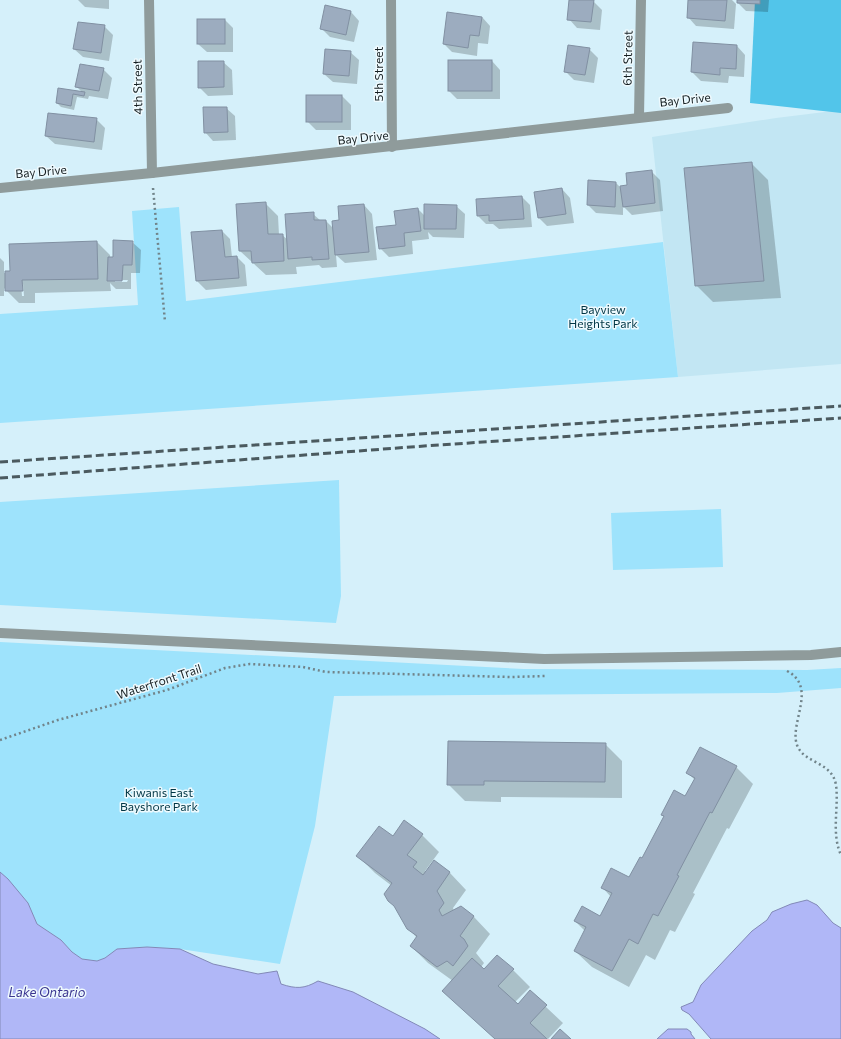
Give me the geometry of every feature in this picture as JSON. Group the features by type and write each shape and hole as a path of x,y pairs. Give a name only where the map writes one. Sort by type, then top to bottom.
{"street":[{"name":"4th Street","path":"149,0 152,173"},
{"name":"5th Street","path":"391,0 392,147"},
{"name":"6th Street","path":"639,117 641,0"},
{"name":"Bay Drive","path":"0,188 392,147 639,117 728,108"},
{"path":"0,633 544,659 804,655 841,652"}],"path":[{"path":"152,173 165,322"},
{"name":"Waterfront Trail","path":"0,740 58,720 167,690 225,668 250,664 303,667 326,672"},
{"path":"801,700 796,734 797,745 803,754 825,767 833,774 836,786 836,829 841,855"}],"shaded area":[{"path":"755,0 841,0 841,113 750,103"},
{"path":"841,110 841,364 678,377 652,137 776,118"}],"green space":[{"name":"Bayview Heights Park","path":"179,207 186,301 663,242 678,377 0,423 0,314 138,305 132,211"},
{"path":"339,480 341,596 336,623 0,605 0,502"},
{"path":"721,509 723,567 613,570 611,513"},
{"name":"Kiwanis East Bayshore Park","path":"0,642 524,669 807,670 841,668 841,688 777,693 334,696 315,826 280,964 180,949 147,947 117,949 105,958 97,961 82,959 72,952 61,940 37,924 28,903 0,872"}],"water":[{"name":"Lake Ontario","path":"0,872 8,879 28,903 37,924 61,940 72,952 82,959 97,961 105,958 117,949 147,947 180,949 213,964 258,974 277,971 281,984 286,986 304,987 318,981 353,992 425,1029 440,1039 0,1039"},
{"path":"807,900 817,905 833,923 841,928 841,1039 711,1039 689,1014 682,1010 681,1007 693,1002 701,985 752,931 767,920 772,912 791,904"},
{"path":"668,1029 687,1029 691,1032 695,1039 657,1039"}],"building":[{"path":"569,0 594,0 591,22 567,20"},
{"path":"688,0 727,0 725,21 687,18"},
{"path":"737,0 760,0 760,4 737,3"},
{"path":"325,5 351,11 346,35 320,29"},
{"path":"447,12 482,17 479,36 470,35 468,48 443,44"},
{"path":"197,19 225,19 225,44 197,44"},
{"path":"78,22 105,25 101,53 73,49"},
{"path":"693,42 737,45 736,69 720,68 720,75 691,72"},
{"path":"568,45 590,48 585,75 564,72"},
{"path":"325,49 351,51 349,76 323,74"},
{"path":"448,60 492,60 492,91 448,91"},
{"path":"198,61 224,61 224,87 198,88"},
{"path":"80,64 104,68 99,91 75,87"},
{"path":"58,88 85,92 84,96 73,94 71,106 56,103"},
{"path":"306,95 342,95 342,122 306,122"},
{"path":"203,107 227,107 228,132 204,133"},
{"path":"48,113 97,118 94,142 45,136"},
{"path":"752,162 764,281 695,286 684,168"},
{"path":"652,170 655,203 623,207 620,186 627,185 626,173"},
{"path":"588,180 616,182 615,207 587,205"},
{"path":"562,188 566,214 538,218 534,192"},
{"path":"522,196 524,219 489,221 489,215 477,216 476,199"},
{"path":"266,202 268,234 283,234 284,261 252,263 251,251 239,251 236,204"},
{"path":"364,204 369,252 335,255 332,221 339,220 338,206"},
{"path":"424,204 457,205 456,229 424,229"},
{"path":"418,208 421,231 404,233 405,246 379,249 376,227 396,225 394,211"},
{"path":"314,212 314,220 326,220 329,259 312,260 312,257 288,259 285,214"},
{"path":"222,230 225,257 237,256 239,278 196,281 191,232"},
{"path":"113,240 133,241 132,265 123,265 122,281 107,281 108,257 113,257"},
{"path":"97,241 98,279 22,280 23,291 5,291 5,271 10,271 9,244"},
{"path":"448,741 606,743 605,782 484,781 484,785 447,785"},
{"path":"700,747 737,766 712,813 710,812 677,875 679,876 658,916 653,914 638,944 629,939 612,971 574,951 586,927 574,921 582,906 600,916 612,893 601,888 611,868 629,877 640,857 642,858 664,816 661,815 674,790 685,796 695,778 686,773"},
{"path":"404,820 423,834 407,855 417,862 413,867 423,875 434,860 450,872 437,891 444,903 439,910 442,916 461,906 474,916 460,936 464,939 468,946 453,966 447,961 437,967 410,946 417,936 407,929 394,906 388,901 384,894 392,883 356,856 379,826 393,836"},
{"path":"497,955 514,969 498,986 518,1004 530,990 547,1005 530,1023 547,1039 495,1039 442,991 472,958 484,969"},
{"path":"560,1029 571,1039 551,1039"}],"railway":[{"path":"0,462 841,406"},
{"path":"0,478 424,446 841,418"}]}
